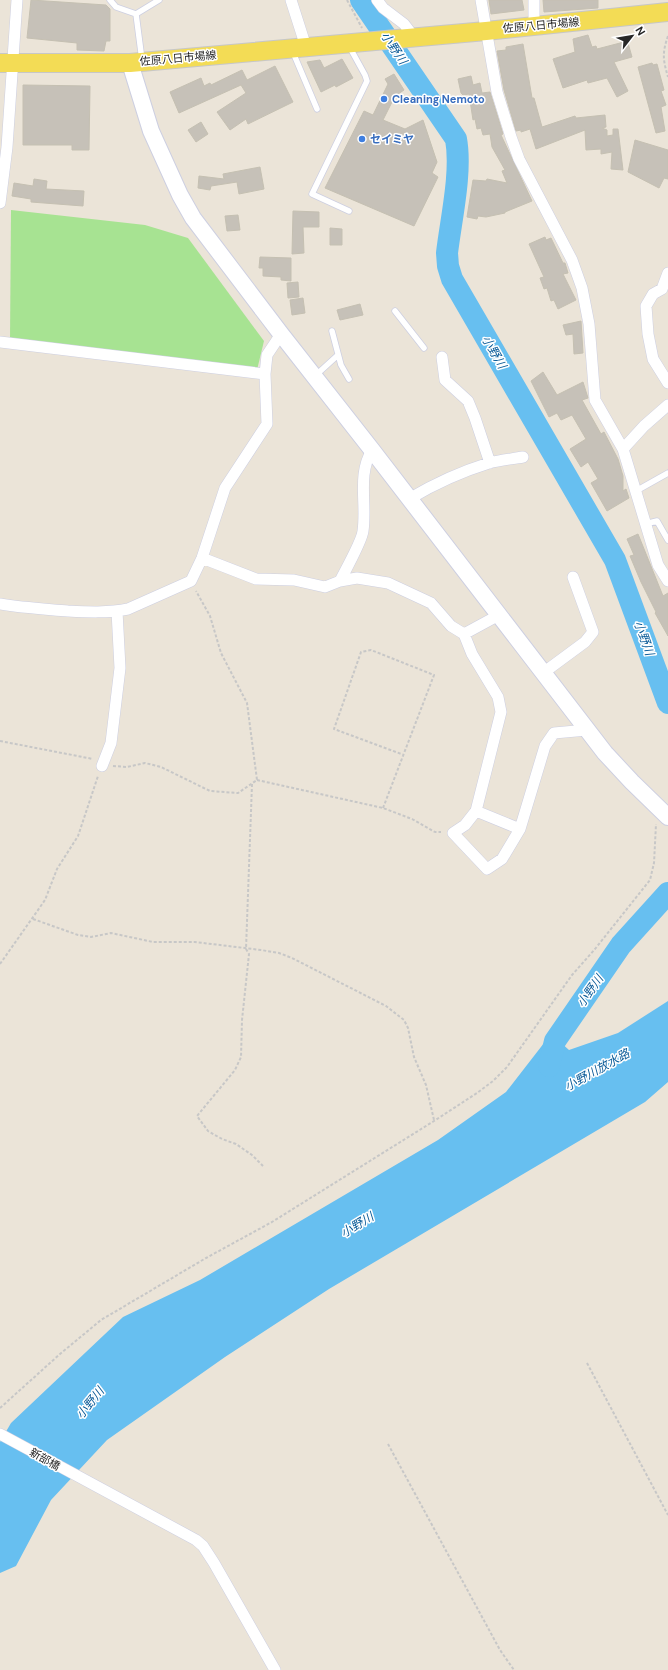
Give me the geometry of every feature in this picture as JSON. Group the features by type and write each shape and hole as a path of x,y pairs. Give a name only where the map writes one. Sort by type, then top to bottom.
{"main road":[{"name":"佐原八日市場線","path":"6,63 136,62 299,47 355,38 414,37 668,12"}],"street":[{"path":"0,203 7,147 6,63 17,0"},
{"path":"291,0 299,47"},
{"path":"377,0 383,8 404,24 414,37"},
{"path":"481,0 497,92 510,137 519,159 572,260 582,288 589,324 595,400 622,449 658,565 668,581"},
{"path":"534,0 534,26"},
{"path":"136,62 151,131 180,195 197,224 587,730 610,758 662,812"},
{"path":"668,273 665,290 653,294 646,306 648,334 653,359 668,383"},
{"path":"0,604 23,608 98,612 117,611 128,609 191,581 202,558 225,488 267,424 265,374 266,355 281,334"},
{"path":"0,342 265,374"},
{"path":"442,357 445,380 468,402 490,463"},
{"path":"622,449 644,426 668,406"},
{"path":"340,581 363,532 363,474 367,459 372,450"},
{"path":"409,499 436,483 490,463 523,457"},
{"path":"202,558 256,579 294,580 325,588 340,581 357,578 388,583 431,603 451,626 464,634 472,654 498,697 501,712 476,811 465,825 453,833 487,869 502,860 520,829 545,746 554,733 587,730"},
{"path":"543,673 586,642 593,632 573,577"},
{"path":"102,766 111,744 120,668 117,611"},
{"path":"464,634 499,615"},
{"path":"476,811 520,829"},
{"name":"新部橋","path":"0,1434 196,1540 203,1546 275,1670"}],"lane":[{"path":"110,0 116,7 136,14"},
{"path":"136,14 159,0"},
{"path":"136,14 136,62"},
{"path":"349,211 312,194 367,81 355,38"},
{"path":"299,47 317,109"},
{"path":"395,311 424,348"},
{"path":"332,330 341,365 349,379"},
{"path":"314,376 338,355"},
{"path":"636,491 668,473"},
{"path":"645,524 657,521 668,540"}],"path":[{"path":"346,0 355,38"},
{"path":"668,36 663,48 664,63 668,77"},
{"path":"191,581 210,616 221,653 247,703 257,780"},
{"path":"383,808 404,755 434,675 371,650 361,652 334,729 404,755"},
{"path":"0,741 82,756 94,759 102,766 127,767 145,763 161,767 210,791 238,793 257,780"},
{"path":"0,964 45,900 57,869 78,836 102,766"},
{"path":"257,780 383,808 412,819 435,832 453,833"},
{"path":"252,784 246,949 249,954 242,1020 241,1057 235,1070 197,1116 208,1131 222,1139 236,1144 252,1155 263,1166"},
{"path":"0,1408 60,1354 101,1320 206,1258 272,1222 434,1121 493,1081 507,1066 572,974 650,880 662,812"},
{"path":"33,919 91,937 111,933 153,942 195,942 279,952 292,958 396,1012 404,1020 408,1028 414,1057 426,1085 434,1121"},
{"path":"587,1362 668,1515"},
{"path":"388,1444 500,1650 514,1670"}],"green space":[{"path":"11,210 145,225 188,238 264,341 257,370 10,341"}],"water":[{"name":"小野川放水路","path":"668,1001 668,1082 645,1102 329,1289 225,1357 107,1440 51,1500 16,1566 0,1573 0,1442 11,1423 123,1317 200,1280 438,1140 506,1092 551,1034 569,1050 618,1033"}],"building":[{"path":"31,0 106,5 110,9 110,41 106,41 104,51 77,50 77,43 27,38"},
{"path":"489,0 522,0 524,10 491,14"},
{"path":"543,0 598,0 598,8 544,12"},
{"path":"588,35 592,47 596,46 597,49 624,42 624,44 628,43 632,57 614,62 628,91 617,97 607,78 588,83 587,80 563,88 553,59 575,52 573,39"},
{"path":"523,44 532,98 534,98 542,127 575,116 576,118 605,115 606,127 602,128 607,130 607,136 613,135 613,129 618,129 623,170 611,169 612,152 601,154 601,149 586,150 585,130 536,149 530,129 521,132 521,130 516,131 504,90 497,51 506,50 506,47"},
{"path":"342,59 353,78 336,87 335,85 321,92 307,62 320,60 324,68"},
{"path":"652,63 653,65 657,64 664,90 661,91 666,105 661,107 665,131 656,133 638,67"},
{"path":"275,66 293,102 248,124 246,119 230,130 217,112 246,93 241,85 179,113 170,92 201,78 204,86 210,83 211,85 242,70 247,80"},
{"path":"394,74 404,90 395,96 383,120 405,129 423,120 437,162 432,173 438,177 414,226 325,188 364,111 373,115 388,84 385,79"},
{"path":"471,76 473,85 480,83 482,93 490,92 503,134 501,135 532,201 505,213 486,217 478,216 477,219 467,217 473,180 486,181 487,179 507,183 502,171 505,170 492,147 490,134 483,135 481,128 477,129 475,119 473,120 469,94 463,95 461,93 458,79"},
{"path":"23,85 90,86 89,150 72,150 72,145 23,145"},
{"path":"201,122 208,134 196,142 188,130"},
{"path":"635,140 668,150 668,179 664,178 659,188 628,172"},
{"path":"260,167 264,189 239,194 237,182 211,186 210,190 198,188 199,176 224,179 223,174"},
{"path":"34,179 47,181 46,189 84,191 83,206 31,202 31,199 12,196 14,183 33,186"},
{"path":"293,211 319,212 319,227 303,227 304,253 292,254"},
{"path":"238,215 240,230 227,231 225,216"},
{"path":"330,228 342,229 342,245 330,245"},
{"path":"545,237 546,240 551,238 563,263 565,263 568,273 563,274 576,300 558,309 554,300 551,301 547,288 544,289 540,278 544,277 529,244"},
{"path":"260,257 291,258 291,281 281,280 281,277 263,276 263,268 259,268"},
{"path":"298,282 299,297 288,298 287,283"},
{"path":"303,298 305,313 292,315 290,300"},
{"path":"360,304 363,315 340,320 337,310"},
{"path":"581,321 583,353 574,354 573,334 566,335 563,325"},
{"path":"543,372 557,395 583,382 588,398 582,400 601,434 604,432 618,459 623,476 623,491 626,489 629,498 607,511 591,483 598,479 588,462 581,467 570,449 586,439 572,415 561,420 557,413 549,417 531,381"},
{"path":"638,534 663,596 668,593 668,636 655,613 656,612 630,556 634,555 627,539"}],"waterway":[{"name":"小野川","path":"361,0 456,139 458,152 457,181 447,253 448,266 452,279 615,560 668,703"},
{"name":"小野川","path":"549,1066 555,1041 621,945 668,893"}],"place":[{"name":"Cleaning Nemoto","path":"384,99"},
{"name":"セイミヤ","path":"362,139"}]}
